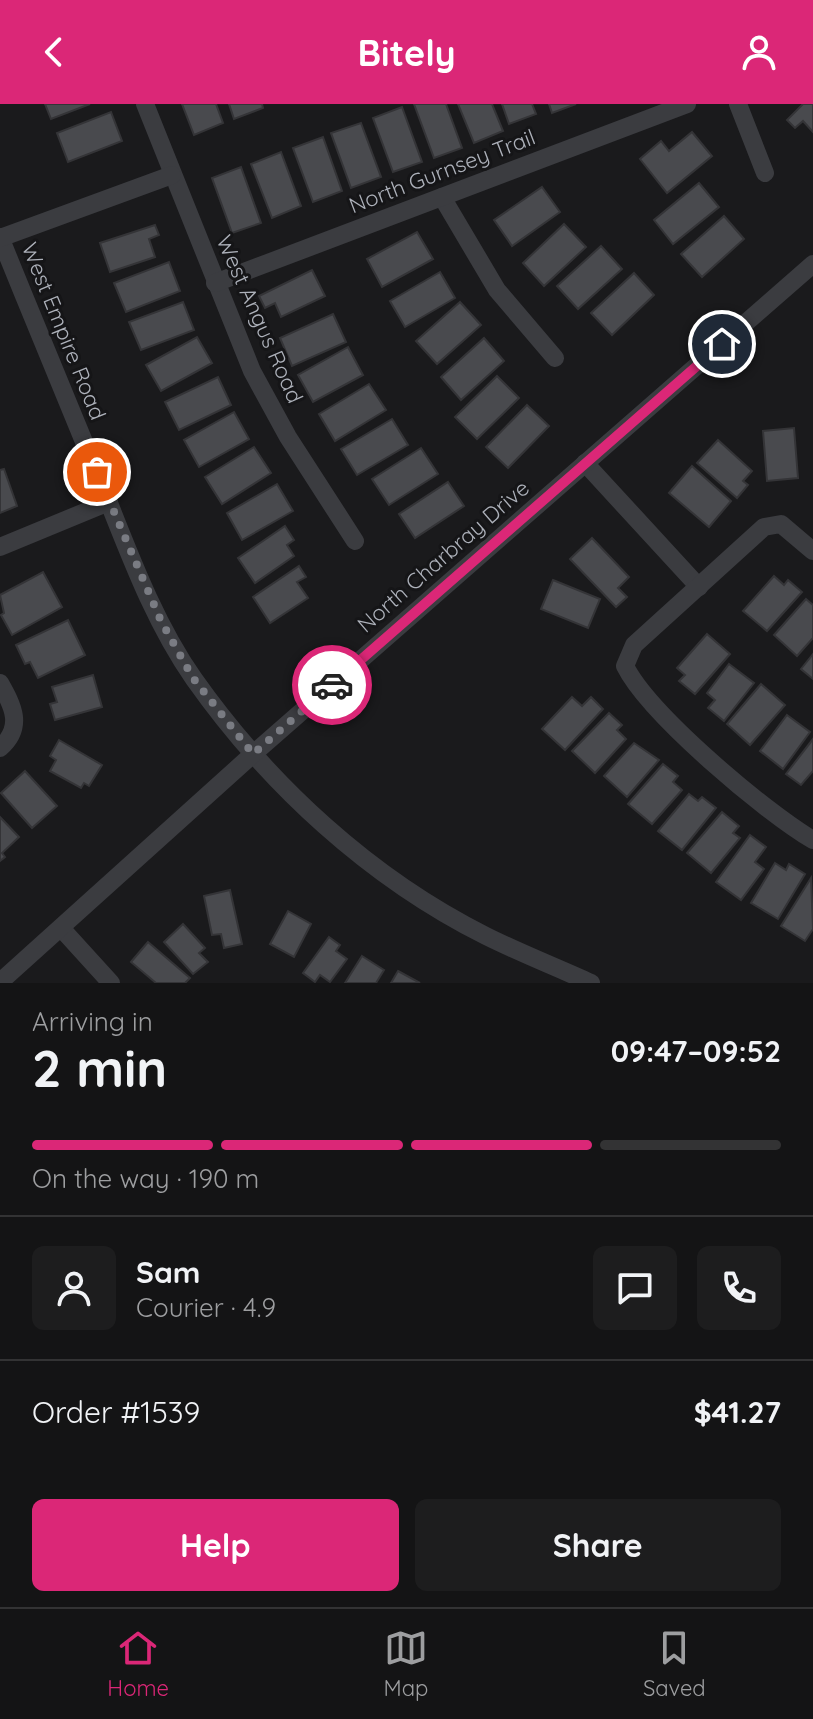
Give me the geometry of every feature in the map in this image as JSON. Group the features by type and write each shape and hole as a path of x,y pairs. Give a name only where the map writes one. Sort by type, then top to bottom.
{"street":[{"name":"West Angus Road","path":"145,104 252,371 288,437 355,541"},
{"name":"North Gurnsey Trail","path":"215,283 687,104"},
{"path":"738,104 765,173"},
{"path":"0,237 172,175"},
{"path":"442,197 466,243 497,290 555,358"},
{"name":"West Empire Road","path":"0,237 161,621 193,678 253,754 320,822 407,890 485,935 591,983"},
{"name":"North Charbray Drive","path":"0,982 253,754 813,264"},
{"path":"585,463 699,587"},
{"path":"0,547 109,502"},
{"path":"813,551 781,524 764,527 634,645 625,666 634,685 713,762 813,840"},
{"path":"0,683 14,708 15,725 8,741 0,748"},
{"path":"61,928 111,983"}],"building":[{"path":"45,104 90,104 51,119"},
{"path":"182,104 216,104 223,123 194,135"},
{"path":"229,104 262,104 263,108 234,119"},
{"path":"414,104 446,104 462,148 434,158"},
{"path":"458,104 492,104 503,131 474,143"},
{"path":"502,104 532,104 536,114 509,124"},
{"path":"549,104 576,104 552,113"},
{"path":"803,104 813,104 813,132 803,121 795,128 787,120"},
{"path":"402,107 422,162 393,172 373,118"},
{"path":"111,112 122,141 68,162 57,133"},
{"path":"361,123 381,177 351,188 331,133"},
{"path":"692,132 712,156 667,193 640,159 661,141 669,151"},
{"path":"323,137 342,191 313,202 293,148"},
{"path":"281,152 301,206 272,218 251,164"},
{"path":"241,167 261,223 232,233 212,178"},
{"path":"699,183 719,207 673,244 654,220"},
{"path":"542,187 560,212 512,246 494,220"},
{"path":"724,216 744,239 702,277 681,254"},
{"path":"564,224 586,247 544,286 523,263"},
{"path":"155,225 159,235 149,239 155,257 110,272 100,243"},
{"path":"417,232 433,259 382,287 367,259"},
{"path":"601,246 622,269 578,309 557,286"},
{"path":"169,262 180,291 126,312 114,283"},
{"path":"312,270 325,296 281,317 275,303 265,308 259,296"},
{"path":"440,272 455,298 405,327 390,301"},
{"path":"634,273 654,295 612,335 591,313"},
{"path":"183,302 194,330 141,350 129,322"},
{"path":"460,302 481,325 437,364 416,341"},
{"path":"333,314 346,342 292,366 280,338"},
{"path":"197,337 212,363 161,391 146,365"},
{"path":"484,338 504,361 461,400 441,377"},
{"path":"348,347 363,375 313,402 298,375"},
{"path":"497,376 519,398 477,439 455,417"},
{"path":"218,377 231,405 179,430 165,402"},
{"path":"369,384 386,410 335,441 319,414"},
{"path":"527,405 549,426 508,468 486,447"},
{"path":"234,412 249,439 199,467 184,440"},
{"path":"392,419 408,445 357,475 341,449"},
{"path":"794,428 798,478 767,481 763,431"},
{"path":"718,440 752,471 743,481 748,485 737,498 697,463"},
{"path":"254,447 271,473 222,504 205,477"},
{"path":"421,448 438,474 389,505 372,479"},
{"path":"692,466 731,501 709,527 669,493"},
{"path":"4,469 17,506 0,513 0,470"},
{"path":"448,482 464,506 415,538 399,514"},
{"path":"277,484 293,511 242,540 227,513"},
{"path":"285,526 294,540 287,545 294,556 255,583 238,558"},
{"path":"592,538 629,577 618,588 627,597 616,607 570,559"},
{"path":"299,566 306,577 297,582 308,598 270,623 253,597"},
{"path":"43,572 62,607 12,635 1,615 4,613 0,595"},
{"path":"774,576 784,585 788,580 802,592 767,631 743,611"},
{"path":"553,580 600,599 588,628 541,609"},
{"path":"806,599 813,605 813,638 797,656 774,635"},
{"path":"68,620 85,655 38,678 30,662 25,664 16,645"},
{"path":"707,634 730,654 695,694 679,681 685,675 677,668"},
{"path":"813,654 813,679 801,669"},
{"path":"729,664 754,683 724,721 708,708 715,700 707,693"},
{"path":"93,675 102,707 55,720 50,704 57,702 52,687"},
{"path":"761,684 785,705 750,745 727,724"},
{"path":"572,697 582,706 591,697 603,709 565,750 542,729"},
{"path":"609,713 622,725 617,730 626,739 595,773 572,751"},
{"path":"787,715 810,732 783,769 760,751"},
{"path":"813,739 813,771 801,785 786,774"},
{"path":"59,740 102,765 89,786 84,783 81,788 50,771 56,760 50,756"},
{"path":"634,743 659,760 627,797 604,776"},
{"path":"663,764 678,776 673,782 682,790 652,824 628,804"},
{"path":"25,771 57,806 32,828 1,793"},
{"path":"689,794 698,801 702,797 716,808 682,850 658,831"},
{"path":"722,812 739,826 733,833 740,838 711,873 687,853"},
{"path":"0,817 19,837 2,853 5,857 0,861"},
{"path":"750,835 766,847 755,862 764,869 741,900 716,882"},
{"path":"775,863 786,870 789,864 805,874 778,919 751,903"},
{"path":"811,878 813,929 805,941 781,926"},
{"path":"230,890 242,944 224,948 221,934 212,935 204,896"},
{"path":"288,911 311,924 294,957 270,944"},
{"path":"183,924 205,948 199,953 208,962 193,974 164,942"},
{"path":"329,937 340,945 336,951 347,959 330,982 320,975 315,982 303,973"},
{"path":"148,942 190,978 185,983 156,983 131,962"},
{"path":"362,956 384,970 376,983 345,983"},
{"path":"398,971 420,983 391,983"}],"way so far":[{"path":"97,472 134,565 161,621 193,678 253,754 332,685"}],"route":[{"path":"332,685 722,344"}]}
